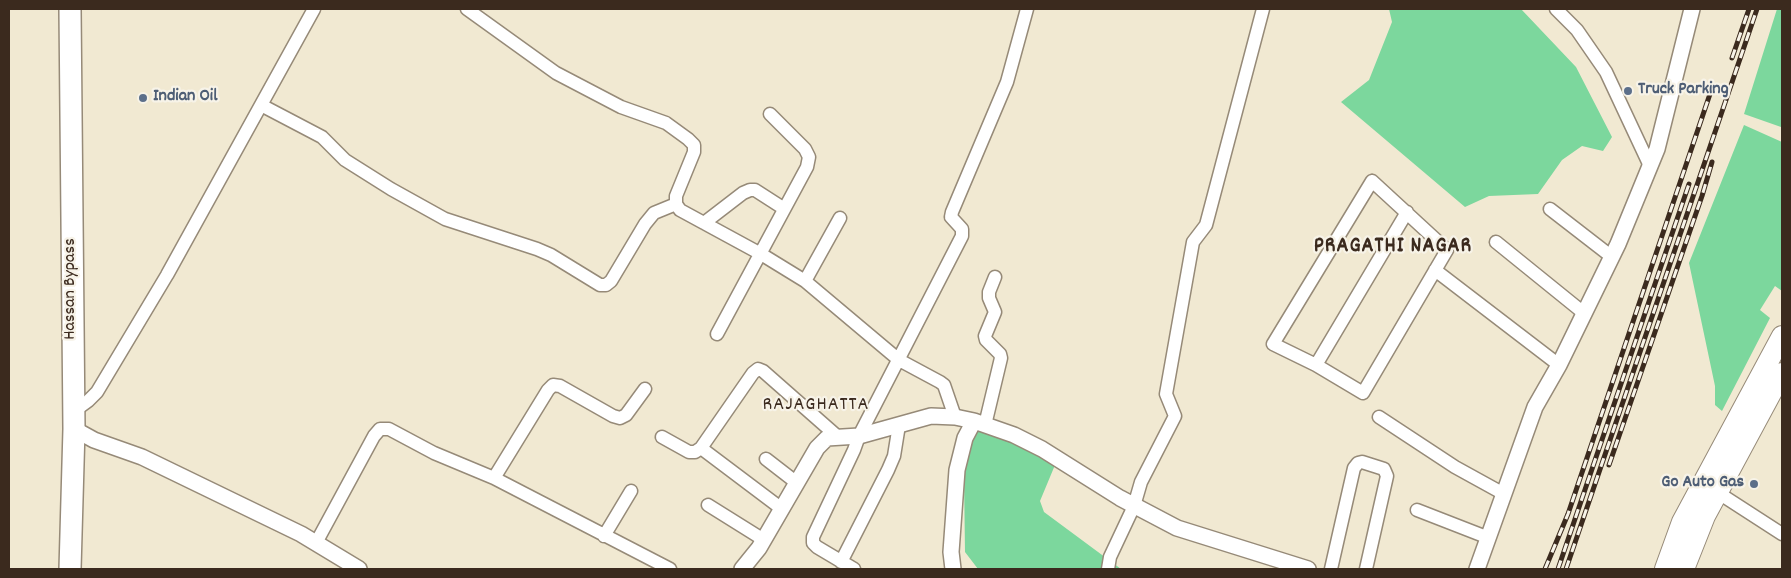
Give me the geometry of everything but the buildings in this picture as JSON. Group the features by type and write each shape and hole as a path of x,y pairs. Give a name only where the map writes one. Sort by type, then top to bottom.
{"highway":[{"name":"Hassan Bypass","path":"70,9 74,421 70,569"}],"main road":[{"path":"1665,569 1682,522 1782,336"},
{"path":"1684,569 1705,516 1717,492 1782,373"}],"street":[{"path":"314,9 167,274 97,392 74,421 94,440 142,457 301,534 359,569"},
{"path":"467,9 556,73 621,107 666,123 688,139 694,145 694,152 676,196 676,204 680,210 761,254 805,281 899,360 944,385 956,417"},
{"path":"854,569 817,547 812,543 813,537 859,436 962,236 962,229 952,217 952,212 1007,82 1027,9"},
{"path":"1108,569 1110,557 1134,506 1141,482 1175,416 1166,394 1193,242 1206,225 1263,9"},
{"path":"1556,9 1577,30 1606,72 1650,166"},
{"path":"1477,569 1535,407 1559,365 1612,257 1658,149 1692,9"},
{"path":"261,105 322,137 345,160 391,189 445,219 537,249 551,255 600,285 606,285 611,281 645,224 654,213 676,204"},
{"path":"717,334 761,254 783,208 807,167 809,157 805,149 770,114"},
{"path":"1372,181 1447,250 1435,270 1363,393 1316,365 1273,344 1372,181"},
{"path":"704,223 750,190 755,190 783,208"},
{"path":"1550,209 1612,257"},
{"path":"1316,365 1407,212"},
{"path":"805,281 840,218"},
{"path":"1496,242 1584,314"},
{"path":"1435,270 1559,365"},
{"path":"953,569 951,552 957,470 965,438 980,423 1001,358 1000,354 986,340 985,336 995,312 988,292 995,278"},
{"path":"662,437 689,452 695,452 701,448 753,373 758,369 763,371 838,437"},
{"path":"494,478 548,390 553,385 560,386 613,416 620,418 626,416 645,389"},
{"path":"742,569 764,540 817,448 827,438 859,436 931,416 956,417 1014,435 1042,449 1084,477 1134,506 1177,528 1308,569"},
{"path":"1379,417 1455,467 1504,494"},
{"path":"841,562 894,456 899,425"},
{"path":"316,543 374,436 380,429 389,429 434,453 494,478 670,569"},
{"path":"701,448 782,509"},
{"path":"766,459 797,483"},
{"path":"1331,569 1354,468 1362,462 1384,469 1387,476 1366,569"},
{"path":"604,536 631,491"},
{"path":"1717,492 1782,534"},
{"path":"708,505 764,540"},
{"path":"1417,510 1489,538"}],"green space":[{"path":"1389,9 1521,9 1576,67 1612,137 1603,151 1582,146 1562,160 1538,194 1489,196 1465,207 1341,102 1369,80 1392,22"},
{"path":"1777,9 1782,9 1781,127 1744,114"},
{"path":"1744,125 1782,142 1782,291 1775,286 1760,310 1770,318 1722,411 1715,405 1715,386 1689,263"},
{"path":"979,429 1031,448 1055,465 1040,501 1044,512 1121,569 978,569 965,552 964,476 970,445"}],"railway":[{"path":"1732,58 1749,9"},
{"path":"1566,569 1757,9"},
{"path":"1545,569 1568,514 1712,88"},
{"path":"1609,465 1712,162"},
{"path":"1558,569 1689,184"}],"place":[{"name":"Truck Parking","path":"1628,91"},
{"name":"Indian Oil","path":"143,98"},
{"name":"Go Auto Gas","path":"1754,484"}],"district":[{"name":"PRAGATHI NAGAR","path":"1393,248"},
{"name":"RAJAGHATTA","path":"816,406"}]}
